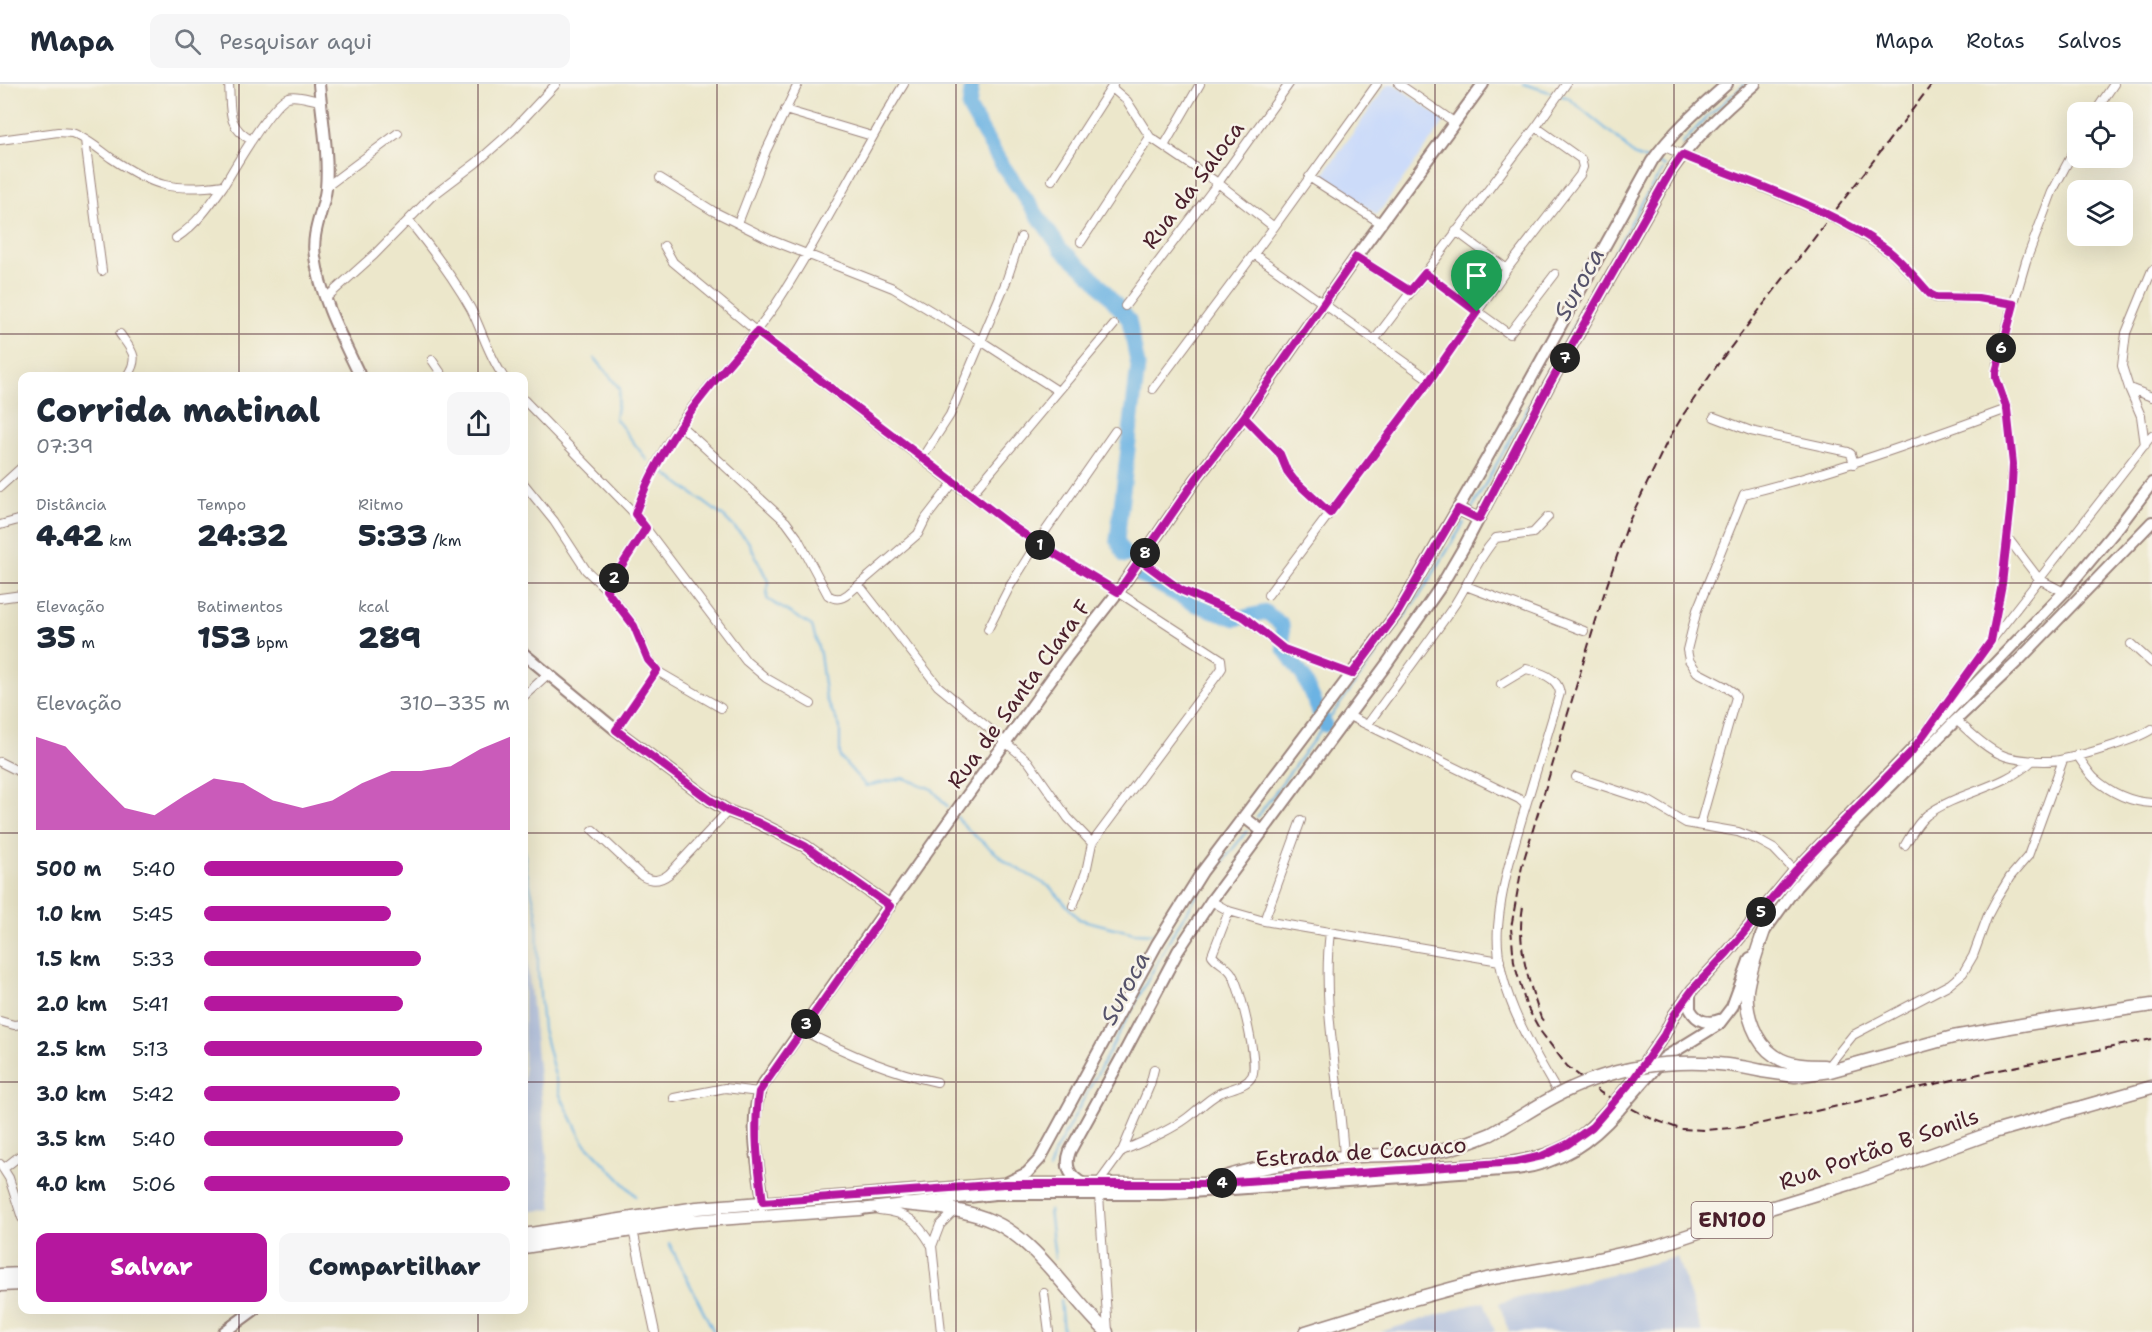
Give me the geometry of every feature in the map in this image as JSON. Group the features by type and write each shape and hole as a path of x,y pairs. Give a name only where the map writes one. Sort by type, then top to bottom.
{"main road":[{"path":"319,84 326,158 326,187 315,231 314,247 318,274 326,298 358,372"},
{"name":"Rua de Santa Clara F","path":"763,1202 756,1146 755,1115 759,1092 1067,657 1118,592 1196,479 1244,417 1356,257 1483,84"},
{"path":"1004,1184 1027,1173 1040,1159 1171,920 1202,872 1398,612 1652,161 1662,146 1692,115 1727,84"},
{"path":"1084,1184 1069,1173 1067,1164 1070,1151 1124,1055 1178,951 1211,901 1441,586 1548,387 1671,171 1682,155 1708,127 1755,84"},
{"name":"Estrada de Cacuaco","path":"528,1246 690,1221 860,1209 1039,1189 1162,1194 1229,1191 1532,1167 1550,1162 1594,1136 1635,1084 1674,1015 1693,989 1727,953 1795,871 2064,592 2152,483"},
{"path":"1458,509 1479,519"},
{"path":"1693,989 1689,1002 1694,1015 1713,1023 1726,1016 1756,943 1796,887 1852,825 2019,660 2152,522"},
{"path":"528,657 616,730 710,800 728,811 757,822 805,846 890,906"},
{"path":"1244,817 1262,831"},
{"path":"1765,928 1753,962 1747,993 1752,1024 1761,1042 1774,1056 1799,1065 1850,1064"},
{"path":"1205,1184 1230,1174 1344,1156 1442,1150 1464,1145 1491,1134 1559,1095 1597,1078 1624,1070 1671,1063 1719,1064 1795,1076 1830,1071 1953,1037 2152,1005"},
{"name":"Estrada de Cacuaco","path":"1635,1084 1665,1058 1711,1030 1726,1016"},
{"name":"Rua Portão B Sonils","path":"1306,1332 1410,1300 1487,1280 1657,1246 1855,1182 1994,1132 2152,1087"},
{"name":"Estrada de Cacuaco","path":"1056,1189 1084,1184 1098,1190 1205,1184 1515,1162 1542,1156 1568,1144 1616,1107"},
{"name":"Estrada de Cacuaco","path":"528,1234 697,1208 763,1202 1004,1184 1039,1189"},
{"name":"Estrada de Cacuaco","path":"904,1204 978,1215 997,1223 1031,1249 1108,1332"},
{"path":"0,1275 18,1274"},
{"path":"0,1285 18,1284"},
{"path":"224,1332 249,1314"}],"street":[{"path":"229,84 232,122 239,134 250,140"},
{"path":"326,298 409,221 431,197 476,163 512,131 556,84"},
{"path":"738,224 766,151 798,84"},
{"path":"635,514 647,484 680,425 723,370 757,332 807,255 872,136 904,84"},
{"path":"1164,147 1200,84"},
{"name":"Rua da Saloca","path":"1125,306 1289,84"},
{"path":"1153,388 1274,227 1377,84"},
{"path":"1399,84 1454,122"},
{"path":"1375,339 1566,84"},
{"path":"2102,102 2114,84"},
{"path":"1052,180 1113,86 1138,115 1150,137 1218,183 1274,227"},
{"path":"176,237 187,230 202,214 224,185 250,140 281,101 289,97 320,101"},
{"path":"785,110 872,136"},
{"path":"1268,596 1430,380 1507,269 1580,175 1581,159 1536,127"},
{"path":"0,140 58,132 72,133 150,181 189,189 224,185"},
{"path":"326,187 398,133"},
{"path":"1081,242 1150,137"},
{"path":"85,140 102,272"},
{"path":"1662,146 1844,223 1892,254 1930,294 1936,297 1978,298 2014,304"},
{"path":"1991,641 2002,584 2013,464 2007,409 1996,372 2026,261 2052,192 2067,164"},
{"path":"1309,177 1382,224"},
{"path":"660,178 738,224 807,255 893,288 1058,391"},
{"path":"409,221 446,267 468,304 492,359 501,372"},
{"path":"1456,231 1507,269"},
{"path":"922,459 950,415 1006,282 1021,237"},
{"path":"664,246 673,262 757,332 953,483 1037,543 1221,659 1222,668 1092,843 1086,872 1073,906"},
{"path":"1254,254 1430,380"},
{"path":"1356,257 1410,291"},
{"path":"2145,445 2141,416 2122,366 2126,333 2152,270"},
{"path":"1425,273 1509,334 1555,274"},
{"path":"971,495 1113,324"},
{"path":"120,334 133,353 135,361 129,372"},
{"path":"432,360 440,372"},
{"path":"2129,388 2152,397"},
{"path":"528,404 635,514 746,661 766,678 811,704"},
{"path":"1700,825 1736,697 1724,686 1697,672 1689,660 1687,650 1697,610 1744,494 1854,464 2007,409"},
{"path":"1244,417 1280,454 1287,471 1294,480 1330,513"},
{"path":"1714,417 1751,431 1848,452 1854,464"},
{"path":"680,425 786,522 797,537 828,595 836,599 844,597 918,534 953,483"},
{"path":"988,629 1010,586 1037,543 1115,431"},
{"path":"1912,751 1991,641 2152,435"},
{"path":"0,487 18,470"},
{"path":"528,489 554,521 586,570 606,590 634,626 648,660 657,670 721,708"},
{"path":"1368,724 1431,639 1466,586 1483,552 1496,538 1533,533 1548,517"},
{"path":"0,525 18,520"},
{"path":"606,590 646,528"},
{"path":"2007,537 2039,579 2064,592"},
{"path":"1140,560 1181,590 1244,617 1284,649 1352,674"},
{"path":"859,585 938,686 1028,761 1068,818 1092,843"},
{"path":"1466,586 1584,631"},
{"path":"0,598 18,596"},
{"path":"2131,644 2152,663"},
{"path":"1501,684 1526,669 1547,676 1559,687 1560,693 1526,805 1504,888 1497,929 1500,961 1513,1007 1536,1055 1559,1095"},
{"path":"616,730 657,670"},
{"path":"528,692 549,673"},
{"path":"1347,715 1519,799 1526,805"},
{"path":"1956,720 1998,754 2033,760 2063,760 2115,744 2152,729"},
{"path":"2077,755 2093,778 2129,800 2152,803"},
{"path":"1905,845 1927,816 1944,805 1992,786 2016,773 2033,760"},
{"path":"1828,1066 1853,1035 1941,989 1963,973 1973,956 1992,907 2034,844 2048,796 2063,760"},
{"path":"0,762 18,771"},
{"path":"1576,777 1649,801 1686,824 1738,832 1756,839 1774,849 1795,871"},
{"path":"593,830 642,876 658,880 669,874 728,811"},
{"path":"1264,921 1301,820"},
{"path":"1211,901 1229,910 1264,921 1500,961"},
{"path":"1122,1151 1178,1123 1207,1101 1222,1092 1246,1083 1252,1076 1253,1058 1238,987 1226,966 1212,955 1229,910"},
{"path":"1330,932 1327,956 1328,1012 1344,1156"},
{"path":"0,1021 18,1024"},
{"path":"802,1030 843,1052 881,1067 937,1082"},
{"path":"1108,1332 1098,1190 1122,1151 1150,1085 1154,1069"},
{"path":"674,1098 725,1089 759,1092"},
{"path":"18,1158 3,1171 18,1208"},
{"path":"860,1209 894,1212 914,1220 920,1227 932,1246 941,1332"},
{"path":"932,1246 940,1225 957,1211"},
{"path":"633,1230 655,1332"},
{"path":"1044,1293 1049,1332"}],"shaded area":[{"path":"1388,84 1394,84 1445,121 1377,215 1322,176"},
{"path":"528,966 552,1209 528,1212"},
{"path":"1677,1257 1702,1332 1509,1332 1499,1303"},
{"path":"1484,1301 1495,1332 1380,1332"}],"waterway":[{"path":"972,84 969,108 999,160 1061,249 1094,278 1129,320 1138,366 1117,540 1125,556"},
{"path":"1524,84 1556,94"},
{"path":"1682,144 1705,119 1745,84"},
{"path":"1561,96 1567,97 1622,142 1633,155 1649,161"},
{"path":"1655,162 1665,166"},
{"name":"Suroca","path":"1471,510 1648,192 1663,170"},
{"path":"595,358 620,389 615,418 647,460"},
{"path":"658,468 724,517 748,541 768,581 767,599 812,626 820,654 826,699 840,727 840,757 866,786 903,778 932,789 947,806"},
{"name":"Suroca","path":"1257,817 1420,595 1464,523"},
{"path":"1140,575 1194,604 1236,619 1266,612 1282,625 1284,649 1303,676 1325,725"},
{"path":"957,817 969,831 1008,863 1050,887 1079,919 1134,933 1158,934"},
{"name":"Suroca","path":"1049,1170 1054,1154 1172,935 1201,889 1247,831"},
{"path":"528,877 537,914 538,972 543,1029 560,1095 583,1141 636,1196"},
{"name":"Suroca","path":"1049,1210 1055,1258"},
{"path":"669,1243 714,1332"},
{"name":"Suroca","path":"1060,1300 1063,1332"}],"railway":[{"path":"1932,84 1718,364 1666,444 1629,521 1603,597 1522,866 1511,928 1514,962 1526,1005 1541,1032 1567,1066 1601,1093 1650,1118 1680,1129 1745,1127 1984,1073 2152,1039"},
{"path":"1523,907 1522,950 1536,1005 1545,1023"}],"route":[{"path":"1477,312 1425,273 1410,291 1356,257 1325,304 1244,417 1196,479 1118,592 1008,523 757,332 699,399 667,445 647,484 635,514 646,528 606,590 634,626 648,660 657,670 616,730 710,800 728,811 775,830 805,846 890,906 759,1092 755,1115 756,1146 763,1202 1004,1184 1205,1184 1515,1162 1542,1156 1568,1144 1592,1127 1632,1081 1693,989 1727,953 1795,871 1912,751 1991,641 2002,584 2013,464 2007,409 1996,372 1997,361 2014,304 1968,297 1936,297 1930,294 1892,254 1851,227 1817,210 1682,155 1548,387 1479,519 1458,509 1398,612 1352,674 1284,649 1244,617 1191,596 1181,590 1140,560 1196,479 1244,417 1280,454 1287,471 1294,480 1330,513 1430,380 1477,312"}]}
